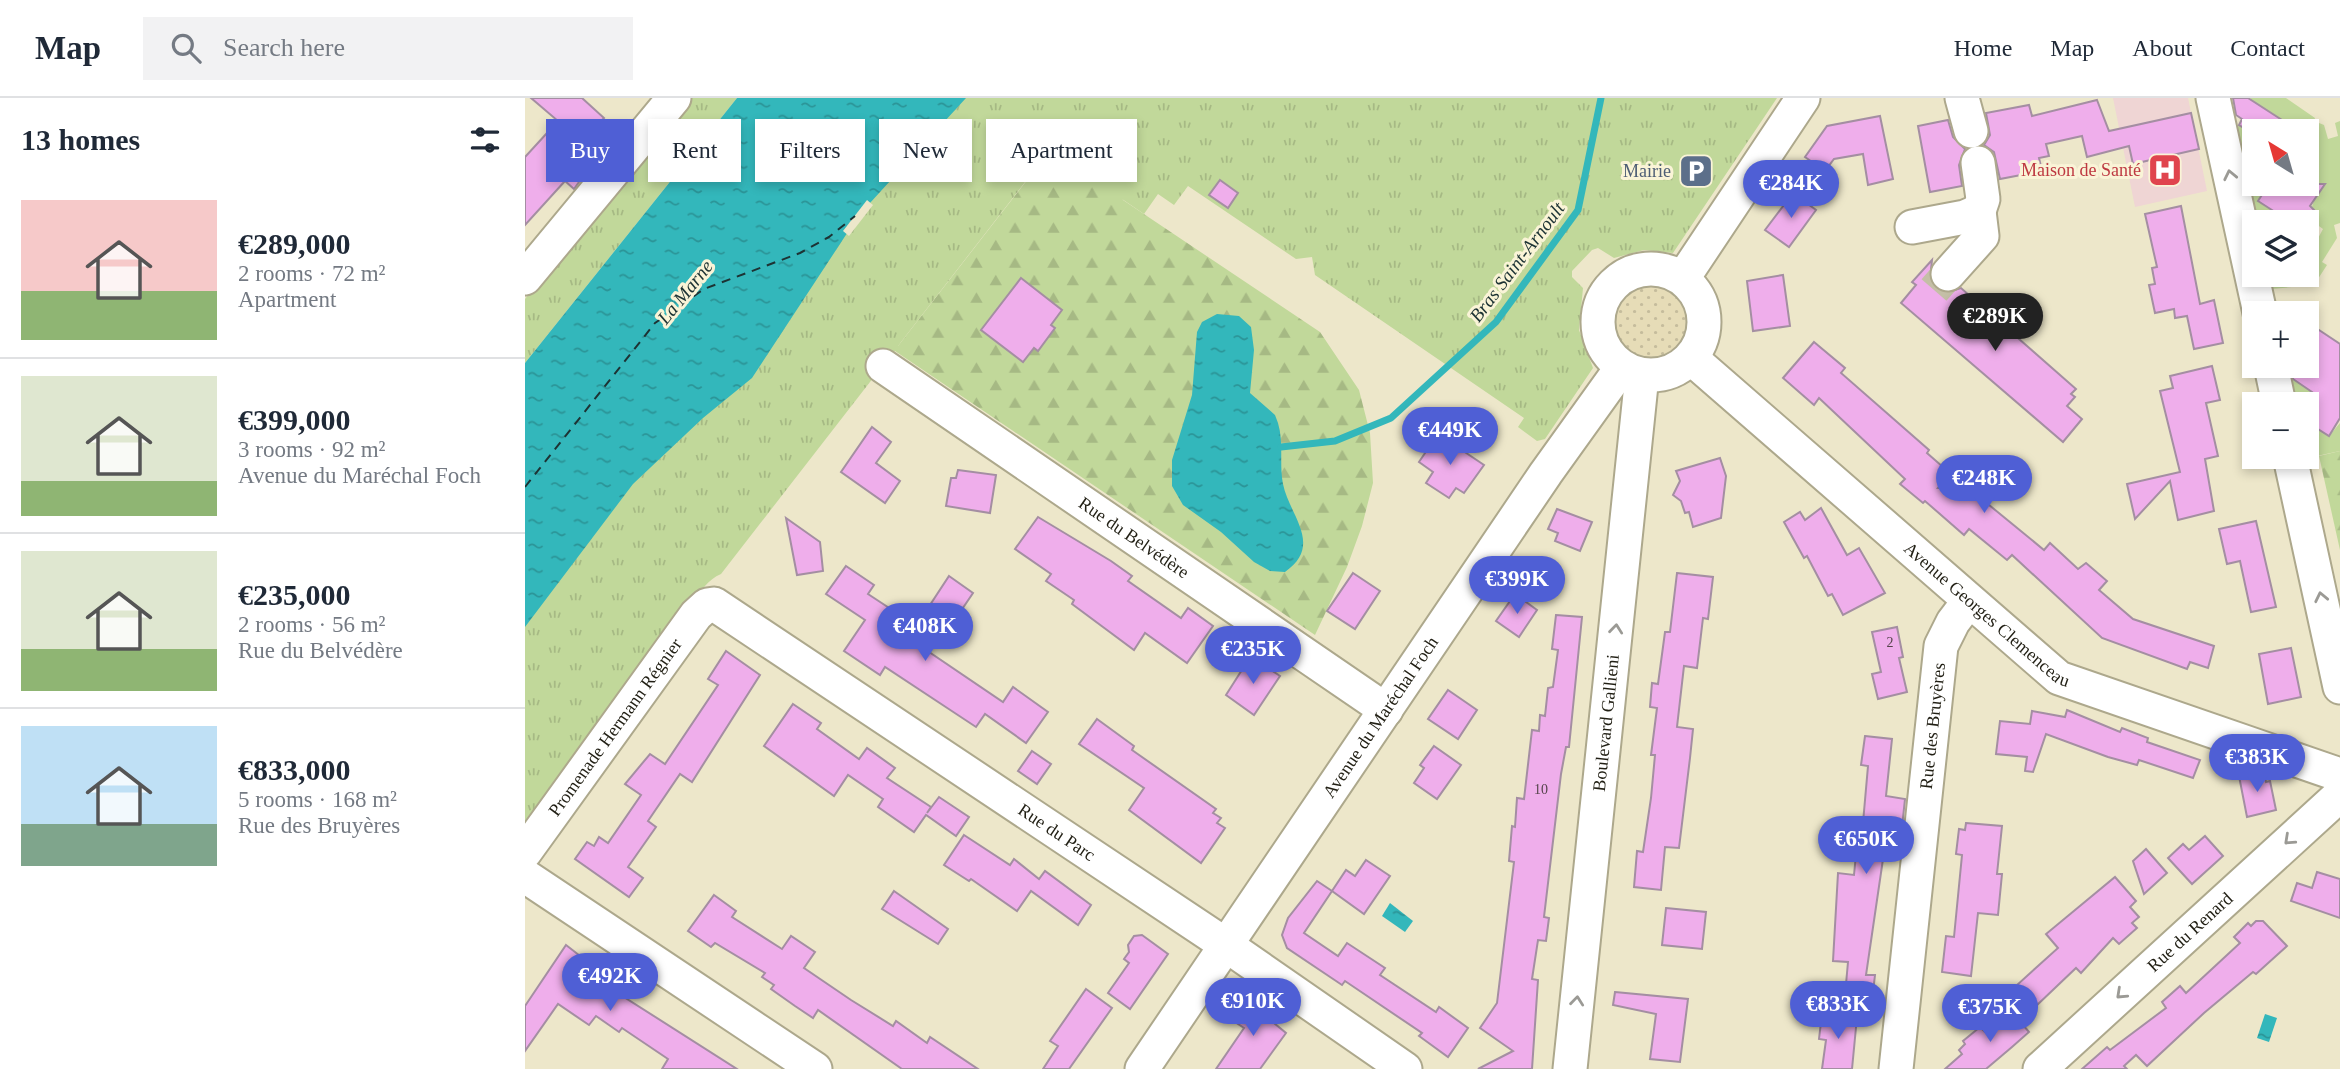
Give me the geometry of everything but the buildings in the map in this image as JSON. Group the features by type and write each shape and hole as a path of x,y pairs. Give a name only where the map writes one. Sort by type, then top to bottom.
{"street":[{"path":"525,278 674,98"},
{"path":"1682,278 1803,98"},
{"path":"1962,98 1971,131"},
{"path":"2213,98 2257,301"},
{"path":"1948,274 1982,236 1979,211 1983,199 1978,163"},
{"path":"1912,227 1979,211"},
{"path":"1658,268 1682,278 1697,295 1705,316 1702,338 1691,358 1672,371 1632,371 1608,353 1598,330 1599,310 1607,293 1620,278 1637,270 1658,268"},
{"name":"Avenue Georges Clemenceau","path":"1691,358 2059,678 2340,775"},
{"name":"Rue du Belvédère","path":"883,366 1386,710"},
{"name":"Avenue du Maréchal Foch","path":"1142,1069 1386,710 1632,371"},
{"name":"Boulevard Gallieni","path":"1570,1069 1632,371"},
{"path":"2293,469 2340,687"},
{"name":"Rue des Bruyères","path":"1896,1069 1941,646 1953,622 1969,601"},
{"name":"Promenade Hermann Régnier","path":"525,852 696,614 707,605"},
{"name":"Rue du Parc","path":"707,605 720,608 1226,945 1405,1069"},
{"name":"Rue du Renard","path":"2040,1069 2340,795"},
{"path":"525,876 815,1069"}],"shaded area":[{"name":"Maison de Santé","path":"2113,98 2188,98 2207,191 2135,207"}],"green space":[{"path":"689,98 737,98 720,119 672,119"},
{"path":"934,98 1036,98 1024,119 986,119 986,182 989,182 898,346 1026,182 1117,182 1123,200 1320,332 1359,390 1370,433 1373,483 1362,526 1347,567 1315,635 895,351 725,520 525,787 525,594 879,165 879,182 972,182 972,119 917,119"},
{"path":"966,98 1777,98 1673,253 1644,250 1614,258 1598,248 1592,250 1572,271 1572,277 1583,288 1579,330 1593,368 1545,439 1537,441 1518,427 1524,418 1315,275 1312,257 1296,259 1188,186 1174,205 1158,194 1144,214 1097,182 1137,182 1137,119 986,119 986,182 1025,182 721,574 705,586 680,619 664,630 607,709 607,720 525,838 525,627 633,484 703,418 752,378 859,215 889,182 972,182 972,119 947,119"},
{"path":"1091,98 1098,119 1075,119"},
{"path":"2251,98 2286,98 2315,118 2275,119 2249,101"},
{"path":"2340,121 2340,223 2334,225 2337,238 2322,262 2327,265 2319,277 2319,236 2323,229 2319,226 2319,210 2311,210 2315,198 2312,196 2319,196 2319,123 2324,125 2328,139 2338,136 2335,123"},
{"path":"2232,127 2242,127 2242,170"},
{"path":"648,148 648,182 670,182 525,363 525,299 620,182 634,182 634,165"},
{"path":"2248,196 2261,196 2258,201 2272,210 2251,210"},
{"path":"2287,378 2291,378 2312,392 2290,392"},
{"path":"2340,423 2340,451 2319,456 2319,430 2329,436"},
{"path":"2340,451 2340,550 2319,456"}],"sand":[{"path":"1651,282 1666,285 1679,294 1688,307 1691,322 1688,337 1679,350 1666,359 1651,362 1636,359 1623,350 1614,337 1611,322 1614,307 1623,294 1636,285"}],"water":[{"name":"La Marne","path":"737,98 966,98 947,119 879,119 879,182 889,182 859,215 752,378 703,418 633,484 525,627 525,363 670,182 741,182 741,119 720,119"},
{"path":"1217,314 1239,316 1251,327 1254,350 1250,393 1275,415 1278,423 1283,484 1303,540 1302,551 1296,562 1285,572 1270,571 1254,562 1221,532 1183,505 1172,486 1172,460 1192,395 1197,332 1202,322"},
{"path":"1390,903 1413,921 1405,932 1382,916"},
{"path":"2265,1014 2277,1018 2269,1042 2257,1038"}],"pier":[{"path":"867,200 873,205 849,236 843,231"}],"waterway":[{"name":"Bras Saint-Arnoult","path":"1281,447 1335,441 1391,418 1496,322 1578,210 1601,98"}],"ferry route":[{"path":"525,487 655,323 704,289 800,253 829,237 855,216"}],"tunnel":[{"path":"1934,290 1948,274"}],"place":[{"name":"Maison de Santé","path":"2165,170"},
{"name":"Mairie","path":"1696,171"}]}
